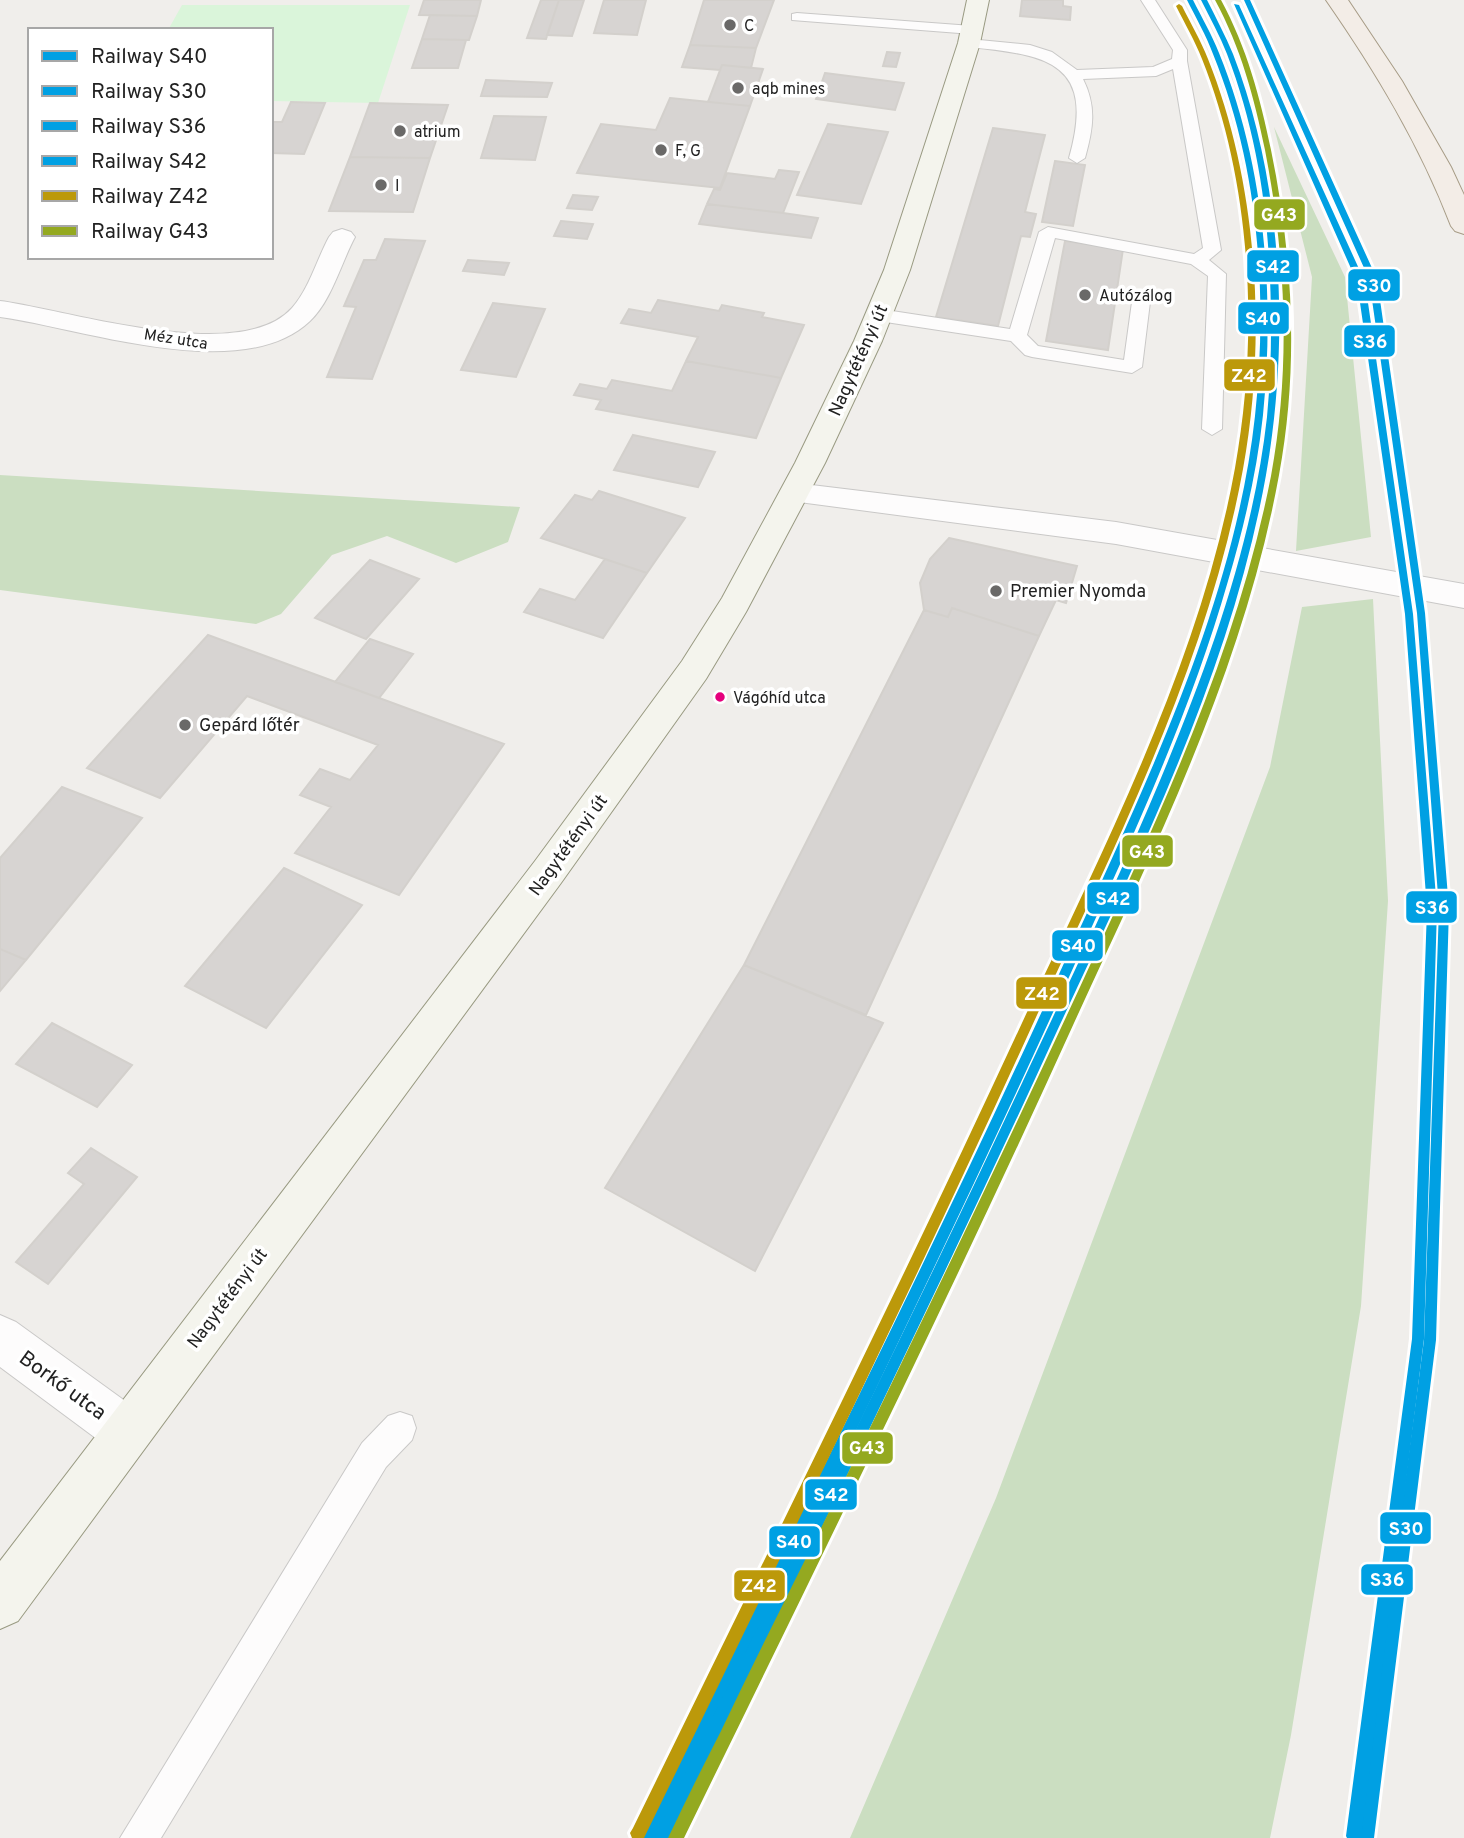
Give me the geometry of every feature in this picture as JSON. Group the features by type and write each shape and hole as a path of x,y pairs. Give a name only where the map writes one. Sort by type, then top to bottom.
{"main road":[{"name":"Nagytétényi út","path":"0,1603 518,912 694,670 735,604 795,493 879,315 897,270 971,36 978,0"},
{"path":"1337,0 1404,105 1459,202 1464,226"}],"street":[{"name":"Méz utca","path":"0,309 206,345 259,340 300,316 341,237"},
{"path":"795,493 1116,533 1464,596"},
{"name":"Borkő utca","path":"0,1338 127,1431"}],"lane":[{"path":"1148,0 1180,50 1179,61 1212,250 1197,260"},
{"path":"797,17 971,36 1064,61 1075,75 1086,117 1077,158"},
{"path":"1075,75 1156,71 1179,61"},
{"path":"1017,336 1048,232 1197,260 1217,274 1212,429"},
{"path":"879,315 1017,336 1032,351 1132,367 1141,302"},
{"path":"139,1838 374,1455 400,1428"}],"green space":[{"path":"182,5 410,5 378,103 273,101 273,28 169,28"},
{"path":"1274,127 1345,277 1371,537 1296,551 1312,277"},
{"path":"0,475 520,507 508,542 456,563 387,536 332,555 281,614 256,624 0,590"},
{"path":"1373,599 1388,901 1361,1306 1291,1735 1270,1838 850,1838 996,1498 1270,767 1302,607"}],"building":[{"path":"424,0 481,0 477,16 419,15"},
{"path":"541,0 559,0 546,39 527,38"},
{"path":"559,0 584,0 572,36 547,35"},
{"path":"604,0 646,0 637,35 594,33"},
{"name":"C","path":"704,0 774,0 756,48 690,45"},
{"path":"1022,0 1063,0 1063,6 1071,7 1070,20 1020,16"},
{"path":"430,15 477,16 469,40 422,39"},
{"path":"422,39 466,40 458,68 412,68"},
{"path":"690,45 756,48 751,68 722,65 720,70 682,67"},
{"path":"887,52 900,53 896,67 883,66"},
{"path":"722,65 763,69 750,106 708,102"},
{"path":"825,73 904,83 895,110 816,99"},
{"path":"486,80 552,83 547,97 481,96"},
{"name":"F, G","path":"670,98 750,106 720,188 577,173 601,124 656,130"},
{"path":"291,102 325,103 304,154 273,153 273,122 282,122"},
{"name":"atrium","path":"370,103 448,105 430,158 350,157"},
{"path":"494,116 546,117 535,160 481,158"},
{"path":"828,124 888,132 861,204 797,195"},
{"path":"993,128 1045,135 1025,212 1036,214 1030,237 1021,236 998,326 936,317"},
{"name":"I","path":"350,157 430,158 413,212 329,211"},
{"path":"1055,161 1085,165 1073,226 1042,222"},
{"path":"779,170 799,172 783,213 707,204 714,189 720,190 727,173 775,179"},
{"path":"573,195 598,197 592,210 567,208"},
{"path":"707,204 818,218 811,238 699,224"},
{"path":"561,221 593,224 587,239 554,236"},
{"path":"385,239 425,241 372,379 327,377 356,307 344,306 364,260 376,260"},
{"name":"Autózálog","path":"1065,241 1123,249 1108,350 1046,341"},
{"path":"468,260 509,263 504,275 463,271"},
{"path":"658,300 719,311 722,305 764,313 762,317 804,325 781,378 686,361 698,337 621,323 629,309 651,313"},
{"path":"493,303 545,309 516,377 461,370"},
{"path":"686,361 781,378 756,438 596,409 601,400 574,395 580,384 607,389 612,380 672,391"},
{"path":"633,435 715,452 698,487 614,470"},
{"path":"599,491 685,518 647,573 541,538 575,495 592,500"},
{"name":"Premier Nyomda","path":"949,538 1077,566 1066,603 1056,600 1039,636 952,608 948,617 924,610 920,583 930,559"},
{"path":"605,559 647,573 603,638 524,612 540,589 575,600"},
{"path":"370,560 419,579 366,639 315,618"},
{"path":"952,608 1039,636 866,1015 744,965 924,610 948,617"},
{"path":"208,635 504,744 399,895 295,853 331,807 300,795 320,769 350,780 378,745 247,696 160,798 87,768"},
{"path":"370,639 413,654 379,698 335,682"},
{"path":"62,787 142,818 26,960 0,949 0,858"},
{"path":"284,868 362,905 266,1028 185,986"},
{"path":"0,949 26,960 0,991"},
{"path":"744,965 883,1023 755,1271 605,1188"},
{"path":"52,1023 132,1065 97,1107 16,1064"},
{"path":"91,1148 137,1177 48,1284 16,1262 84,1184 68,1173"}],"rail line":[{"name":"S40","path":"649,1838 1003,1109 1138,811 1192,679 1215,612 1250,475 1259,418 1263,295 1259,231 1250,168 1235,108 1216,51 1190,0"},
{"name":"S42","path":"663,1838 1016,1110 1180,746 1228,612 1262,475 1275,358 1275,296 1271,232 1262,169 1248,108 1229,51 1204,0"},
{"name":"G43","path":"676,1838 930,1319 1029,1110 1165,811 1218,679 1241,612 1275,475 1286,391 1287,308 1281,224 1258,102 1243,51 1218,0"},
{"name":"S30","path":"1247,0 1373,279 1421,613 1444,909 1430,1340 1366,1838"},
{"name":"S36","path":"1236,5 1361,282 1409,614 1432,909 1418,1339 1354,1836"},
{"name":"Z42","path":"638,1833 993,1101 1129,802 1182,671 1205,604 1224,537 1239,468 1247,413 1251,293 1238,170 1224,111 1204,56 1179,6"}],"place":[{"name":"C","path":"730,25"},
{"name":"aqb mines","path":"738,88"},
{"name":"atrium","path":"400,131"},
{"name":"F, G","path":"661,150"},
{"name":"I","path":"381,185"},
{"name":"Autózálog","path":"1085,295"},
{"name":"Premier Nyomda","path":"996,591"},
{"name":"Vágóhíd utca","path":"720,697"},
{"name":"Gepárd lőtér","path":"185,725"}]}
